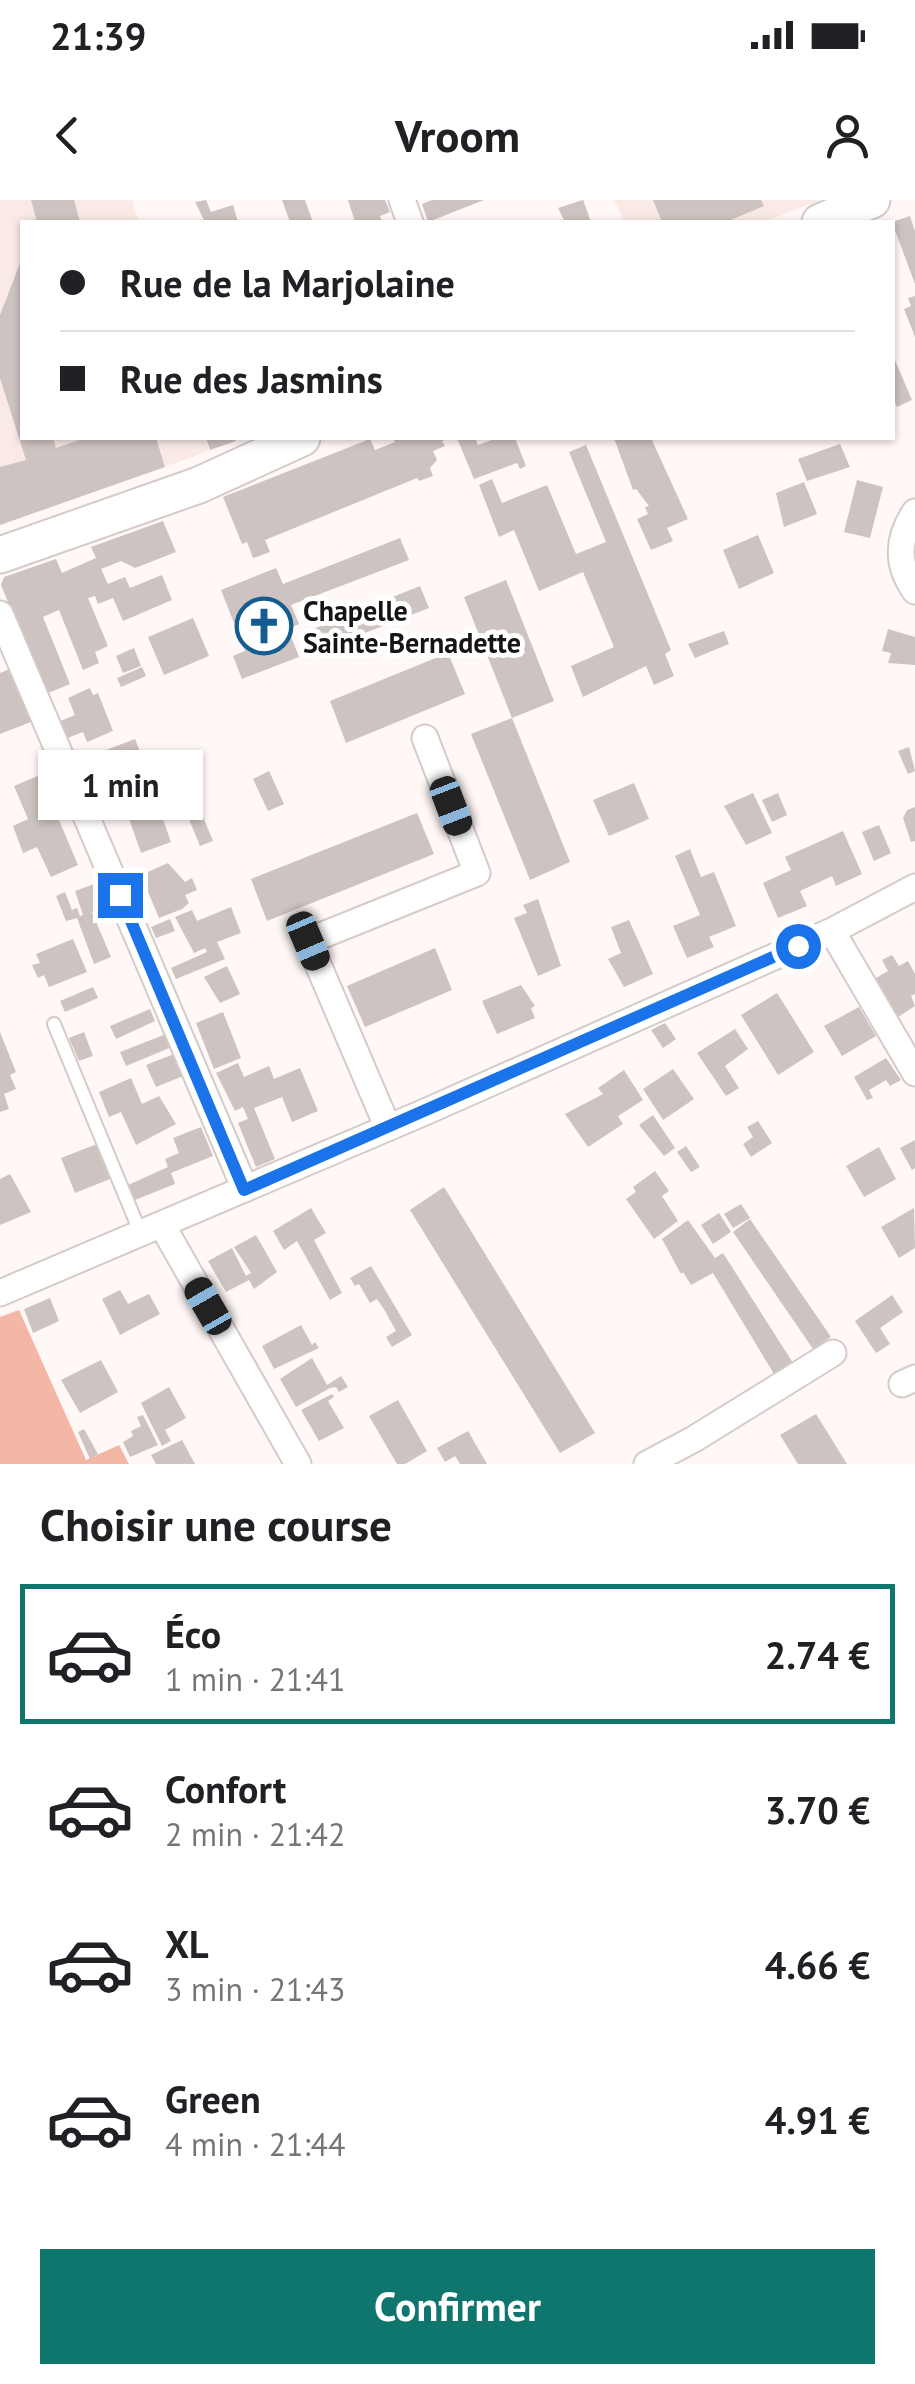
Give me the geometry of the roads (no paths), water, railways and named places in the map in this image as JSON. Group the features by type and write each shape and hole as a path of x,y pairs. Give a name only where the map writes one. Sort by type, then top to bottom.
{"main road":[{"path":"825,220 872,200"},
{"path":"0,555 198,485 298,440"}],"street":[{"path":"915,512 900,543 900,560 915,591"},
{"path":"0,614 244,1190"},
{"path":"388,1128 308,941 477,873 425,738"},
{"path":"0,1292 388,1128 832,930 915,886"},
{"path":"832,930 915,1073"},
{"path":"151,1229 298,1464"},
{"path":"647,1464 832,1352"}],"lane":[{"path":"54,1024 151,1229"}],"place":[{"name":"Chapelle Sainte-Bernadette","path":"264,626"}]}
